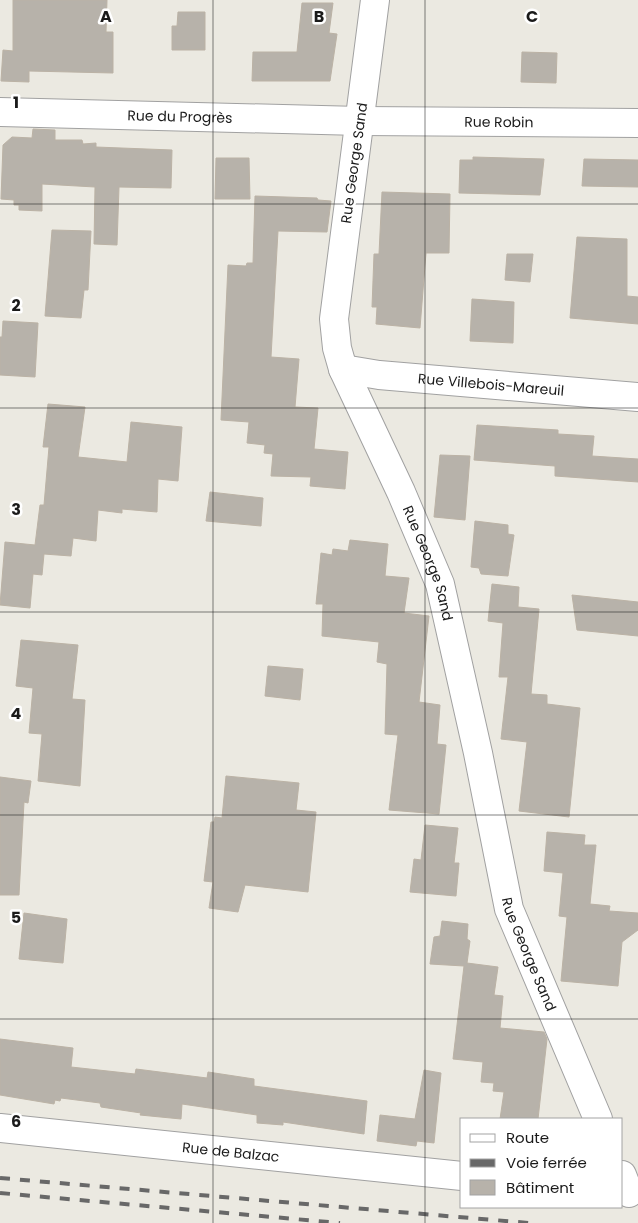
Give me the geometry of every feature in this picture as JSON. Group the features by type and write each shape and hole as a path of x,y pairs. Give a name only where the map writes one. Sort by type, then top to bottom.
{"street":[{"name":"Rue George Sand","path":"375,0 334,319 337,348 343,369 401,492 440,584 478,753 509,908 598,1118"},
{"name":"Rue du Progrès","path":"0,112 360,121"},
{"name":"Rue Robin","path":"360,121 638,123"},
{"name":"Rue Villebois-Mareuil","path":"343,369 379,375 638,397"},
{"name":"Rue de Balzac","path":"0,1128 460,1176"}],"building":[{"path":"13,0 107,0 106,32 113,32 113,73 29,71 29,82 1,81 3,50 13,51"},
{"path":"302,3 333,3 329,33 337,34 330,81 252,81 253,52 297,52"},
{"path":"178,12 205,12 205,50 172,50 172,26 177,26"},
{"path":"522,52 557,53 556,83 521,82"},
{"path":"33,129 55,130 55,140 82,140 83,144 96,143 96,147 172,150 171,188 119,187 117,245 94,244 95,187 42,184 42,211 19,210 19,205 14,205 14,200 1,199 3,145 12,137 32,138"},
{"path":"473,157 544,159 540,195 459,193 460,160 473,160"},
{"path":"216,158 249,158 250,199 215,199"},
{"path":"584,159 638,160 638,187 582,186"},
{"path":"382,192 450,194 449,253 426,253 420,328 376,324 377,307 372,307 374,254 379,254"},
{"path":"255,196 317,198 318,200 331,201 327,232 278,231 271,357 299,359 295,407 318,408 314,449 348,452 345,489 310,486 311,477 271,476 273,454 264,453 265,445 247,443 249,422 221,420 228,265 246,266 247,263 253,263"},
{"path":"52,230 91,231 88,290 84,290 81,318 45,316"},
{"path":"577,237 627,239 627,296 638,297 638,324 570,318"},
{"path":"507,254 533,254 530,282 505,280"},
{"path":"472,299 514,302 513,343 470,341"},
{"path":"3,321 38,323 35,377 0,375 0,337 2,337"},
{"path":"48,404 85,407 78,457 127,462 131,422 182,427 178,481 158,479 157,512 122,509 122,513 98,510 96,541 73,538 71,556 44,554 42,575 33,574 30,608 0,605 5,542 35,545 40,505 44,505 49,447 43,447"},
{"path":"477,425 558,430 558,434 594,436 592,456 638,459 638,482 555,476 555,466 474,460"},
{"path":"440,455 470,456 465,520 434,517"},
{"path":"210,492 263,498 261,526 206,521"},
{"path":"475,521 508,525 508,534 514,535 508,576 481,574 479,568 471,567"},
{"path":"350,540 388,544 385,576 409,578 404,613 429,616 419,702 440,705 437,744 446,745 439,814 389,810 398,735 385,734 387,664 377,662 379,642 322,636 323,604 316,604 321,553 332,555 333,549 348,551"},
{"path":"492,584 519,587 518,607 539,609 531,694 547,695 547,704 580,708 569,817 519,811 527,742 501,739 508,677 499,677 503,623 488,621"},
{"path":"572,595 638,602 638,636 577,630"},
{"path":"21,640 78,645 72,699 85,700 80,786 38,781 42,734 29,733 33,688 16,686"},
{"path":"268,666 303,669 300,700 265,696"},
{"path":"226,776 299,783 296,810 316,812 308,892 245,885 238,912 209,908 213,882 204,881 211,822 214,822 215,817 222,818"},
{"path":"0,777 31,781 28,803 24,802 19,895 0,895"},
{"path":"425,825 458,828 454,863 459,863 456,896 410,892 414,859 421,860"},
{"path":"547,832 585,835 584,845 596,845 590,904 610,906 609,911 638,913 638,930 622,942 618,986 561,981 567,917 559,916 563,873 544,871"},
{"path":"24,913 67,919 63,963 19,959"},
{"path":"442,921 468,924 467,939 470,941 467,963 498,967 494,995 503,996 500,1028 544,1032 547,1039 538,1118 500,1118 504,1092 493,1091 494,1083 481,1082 483,1062 453,1059 464,966 430,964 434,937 440,936"},
{"path":"0,1039 73,1048 71,1067 135,1074 136,1069 207,1078 208,1072 254,1079 254,1086 367,1101 364,1134 283,1122 283,1125 257,1123 257,1115 182,1104 181,1119 140,1115 141,1113 101,1107 100,1103 61,1098 60,1101 55,1100 54,1104 0,1095"},
{"path":"424,1070 441,1073 434,1143 417,1141 416,1146 377,1141 380,1115 415,1119"}],"railway":[{"path":"0,1178 529,1223"},
{"path":"0,1193 340,1223"}]}
